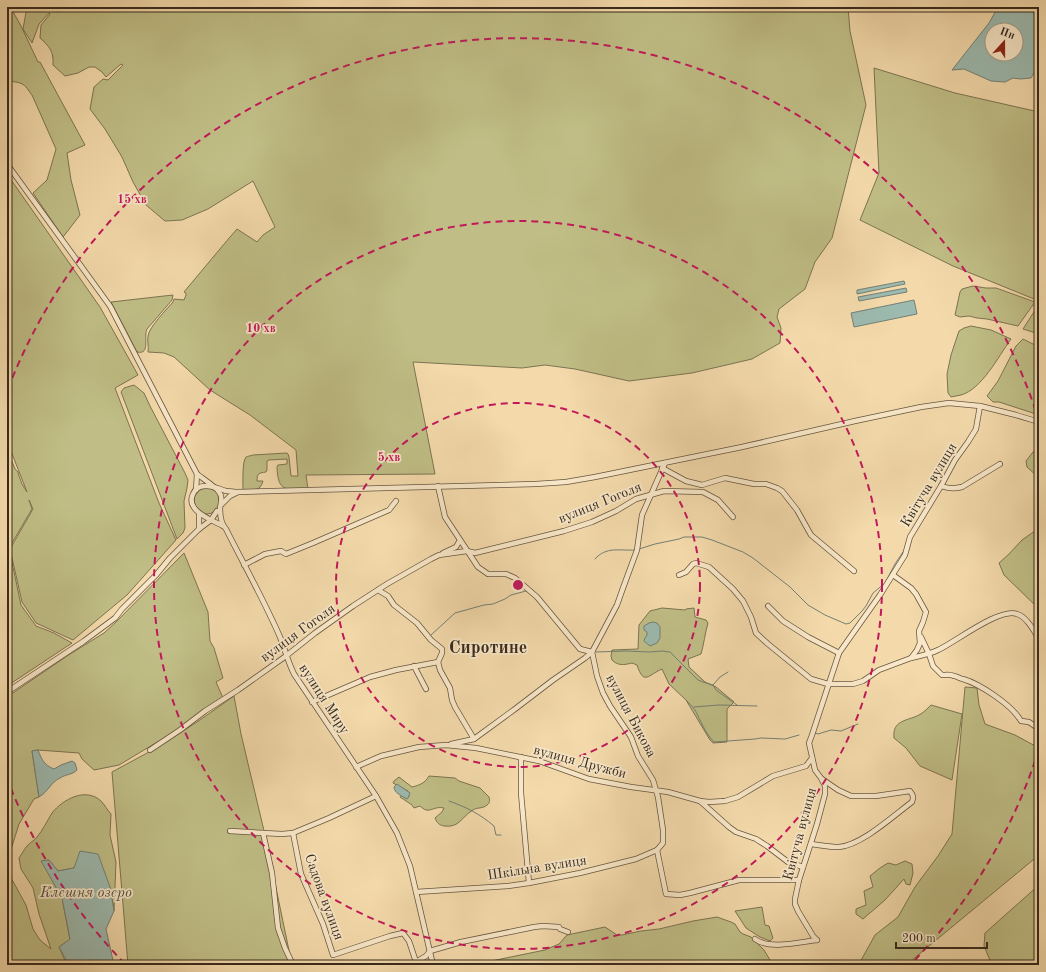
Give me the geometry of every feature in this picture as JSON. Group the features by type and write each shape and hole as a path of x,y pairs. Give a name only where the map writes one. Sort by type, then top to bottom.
{"street":[{"path":"7,10 11,7"},
{"path":"7,164 110,306 197,474 220,494 222,500 220,506 223,526"},
{"path":"196,490 203,486 209,485 227,491 238,492 566,482 594,478 921,407 949,403 980,406 1039,422"},
{"name":"Квітуча вулиця","path":"755,939 765,944 787,944 817,940 805,924 796,908 795,899 826,786 816,770 809,743 838,653 893,575 905,555 910,537 955,460 976,429 980,406"},
{"path":"446,745 474,739 592,652 617,605 637,550 642,515 665,463"},
{"path":"941,486 950,489 962,487 1000,464"},
{"path":"662,468 686,481 702,485 725,478 754,484 774,486 782,491 792,504 811,535 854,571"},
{"path":"197,474 196,490 192,497 192,504 196,511 223,526"},
{"path":"438,486 445,516 478,567 488,574 506,574 515,578 537,597 580,649 592,652"},
{"name":"вулиця Гоголя","path":"150,750 286,656 353,606 387,584 431,559 467,551 475,554 564,531 592,522 616,511 636,499 664,491 703,492 718,500 733,517"},
{"path":"7,692 84,641 115,618 122,608 156,575 170,558 199,529 211,520 224,501 238,492"},
{"path":"244,565 265,554 281,551 286,554 313,543 388,510 396,501"},
{"path":"201,514 210,515 217,511"},
{"path":"199,529 201,514"},
{"name":"вулиця Миру","path":"223,526 226,529 270,615 294,674 376,796 397,833 404,848 414,880 416,892"},
{"path":"439,556 456,547 460,540"},
{"path":"679,575 686,572 693,564 696,563 710,567 743,601 756,632 768,644 811,679 828,684 853,684 863,681 879,670 938,650 954,642 970,630 1000,615 1012,612 1019,614 1031,627 1039,639"},
{"path":"893,575 911,588 926,612 919,631 920,643 911,658"},
{"path":"387,584 386,590 388,596 394,605 417,623 431,640 442,649 438,662 440,670 450,688 455,707 474,739"},
{"path":"378,590 388,596"},
{"path":"768,606 783,621 808,637 838,653"},
{"path":"920,634 933,666 942,674 957,676 961,679 967,680 996,696 1018,716 1021,721 1029,722 1039,729"},
{"name":"вулиця Бикова","path":"592,652 596,676 603,693 631,737 638,756 653,780 658,797 663,830 663,843 658,850 666,894 672,895 690,893 739,880 799,880"},
{"path":"312,702 370,677 414,666 438,662"},
{"path":"414,666 426,689"},
{"name":"вулиця Дружби","path":"356,767 381,756 419,747 446,745 476,748 521,757 539,761 589,779 668,792 709,802 725,801 738,797 774,776 806,766 812,758"},
{"path":"521,757 521,793 528,883"},
{"path":"811,844 840,847 856,841 868,835 912,802 914,798 910,791 876,796 851,796 838,790 822,779"},
{"path":"230,831 282,834 292,833 376,796"},
{"path":"700,801 736,832 756,839 768,846 788,862 803,867"},
{"path":"263,832 272,873 278,928 293,965"},
{"name":"Садова вулиця","path":"292,833 301,874 333,955 383,938 403,933 409,941 416,962"},
{"name":"Шкільна вулиця","path":"416,892 508,886 528,883 580,873 636,859 658,850"},
{"path":"416,892 434,965"},
{"path":"410,965 426,956 430,951 461,942 543,926 559,927 560,929 568,932"}],"shaded area":[{"path":"27,7 848,7 850,31 866,105 832,238 815,262 805,289 779,309 777,317 781,328 780,343 752,359 692,373 629,381 575,369 545,365 522,368 413,362 435,474 306,475 308,489 289,489 281,485 277,467 278,465 287,464 287,459 269,460 267,461 266,472 260,473 257,476 257,481 263,481 262,485 256,490 243,491 243,468 246,457 253,455 287,453 289,457 291,476 298,476 296,450 250,415 210,390 174,357 164,353 148,352 148,338 151,328 174,299 184,300 186,293 184,292 237,229 257,242 263,235 275,227 253,181 208,209 182,220 165,221 146,205 133,182 122,157 105,129 90,109 94,87 103,79 108,80 123,65 121,64 106,77 95,67 89,67 78,73 65,76 53,65 52,52 40,38 41,25 50,14 49,13 39,24 32,43 23,29"},
{"path":"12,10 38,62 40,62 85,145 67,153 71,180 80,215 63,237 33,193 47,180 56,149 28,89 20,83 7,82 7,14"},
{"path":"874,68 955,93 1039,112 1039,301 953,266 860,220 879,173"},
{"path":"7,174 100,307 138,375 115,388 159,503 176,540 127,595 73,640 36,623 22,602 10,549 33,509 29,500 32,509 9,548 21,605 36,626 54,633 72,643 7,686 7,449 27,492 7,443"},
{"path":"973,286 996,288 1035,302 1018,326 987,319 969,316 960,317 955,315 960,292 962,289"},
{"path":"173,295 172,300 147,329 144,351 137,352 111,302"},
{"path":"1039,304 1039,334 1023,329"},
{"path":"971,326 991,330 1011,339 989,372 976,386 969,392 951,397 948,393 947,374 951,355 959,331"},
{"path":"1023,339 1039,347 1039,415 999,402 993,402 987,396 998,381 1016,346"},
{"path":"134,385 144,393 188,480 184,501 185,528 183,533 177,539 121,392 124,388"},
{"path":"1039,446 1039,478 1027,467 1026,461"},
{"path":"207,488 216,492 220,501 216,510 207,514 198,510 194,501 198,492"},
{"path":"1039,528 1039,609 1004,575 999,563 1022,540"},
{"path":"184,553 208,612 210,641 214,648 223,678 216,682 223,698 184,726 119,765 94,770 82,759 79,753 38,750 32,751 39,797 34,799 19,824 8,859 10,876 26,905 33,929 40,940 51,949 39,914 33,888 21,869 19,858 39,834 52,813 62,803 75,796 89,795 95,797 101,801 111,814 110,835 116,862 114,911 110,887 74,868 58,871 49,860 42,861 62,898 70,940 59,947 67,965 7,965 7,697 104,633"},
{"path":"662,608 685,610 694,608 695,617 706,620 708,623 701,654 688,659 689,667 705,682 716,687 734,702 727,709 727,742 713,743 710,740 686,700 669,684 662,669 650,676 644,677 637,665 632,663 624,665 619,664 612,660 612,650 638,649 639,625 650,611"},
{"path":"965,687 977,688 979,705 985,724 1015,735 1039,748 1039,855 906,965 860,965 859,964 875,935 898,917 915,887 952,834"},
{"path":"234,696 292,965 128,965 112,772 160,746"},
{"path":"931,705 962,714 952,780 920,766 906,748 894,738 895,728 898,724 920,714"},
{"path":"429,776 455,778 459,781 480,788 490,800 488,804 482,808 473,810 457,824 449,826 441,825 435,818 444,808 425,810 420,806 414,808 400,797 401,795 407,799 409,796 408,791 393,783 399,777 412,787 422,783"},
{"path":"905,861 912,864 913,873 910,885 906,884 904,879 885,900 863,919 856,914 856,909 866,905 864,891 873,887 870,876 888,863 896,865"},
{"path":"1039,885 1039,965 992,965 984,946 985,933"},
{"path":"762,907 765,925 769,926 773,938 770,941 760,937 746,928 735,911"},
{"path":"717,917 735,924 740,932 751,937 764,950 773,965 478,965 545,950 559,944 567,935 605,927 617,935 622,935"}],"water":[{"path":"998,7 1031,7 1038,22 1038,66 1031,78 1013,78 1005,82 991,81 964,69 952,70 984,29 984,62 1024,62 1024,22 990,22"},
{"path":"904,281 905,284 857,294 857,290"},
{"path":"906,288 907,292 859,301 858,297"},
{"path":"914,300 917,314 854,327 851,313"},
{"path":"653,622 657,623 660,627 660,638 657,643 650,646 644,641 647,632 644,630 644,626"},
{"path":"38,750 44,762 48,766 54,769 72,761 75,763 77,770 57,780 39,797 32,751"},
{"path":"397,784 410,793 407,799 395,791 394,787"},
{"name":"Клешня озеро","path":"80,851 98,854 110,887 114,911 106,929 114,965 69,965 59,947 70,939 62,898 41,861 49,860 58,871 74,868"}],"waterway":[{"path":"639,549 684,537 702,537 712,540 743,552 753,558 790,587 808,605 825,615 846,624 850,623 862,611 873,593 885,583 903,552"},
{"path":"595,559 604,552 635,550"},
{"path":"431,635 455,613 493,604 511,595 526,591"},
{"path":"596,652 670,652 698,680 713,685 720,677 728,672"},
{"path":"713,685 716,690 737,705"},
{"path":"686,700 695,710 706,731 714,742 761,738 785,739 799,735"},
{"path":"694,707 719,705 757,706"},
{"path":"815,733 818,734 831,730 841,731 858,724"},
{"path":"449,801 478,814 494,826 496,835 501,835"}],"district":[{"name":"Сиротине","path":"488,648"}]}
